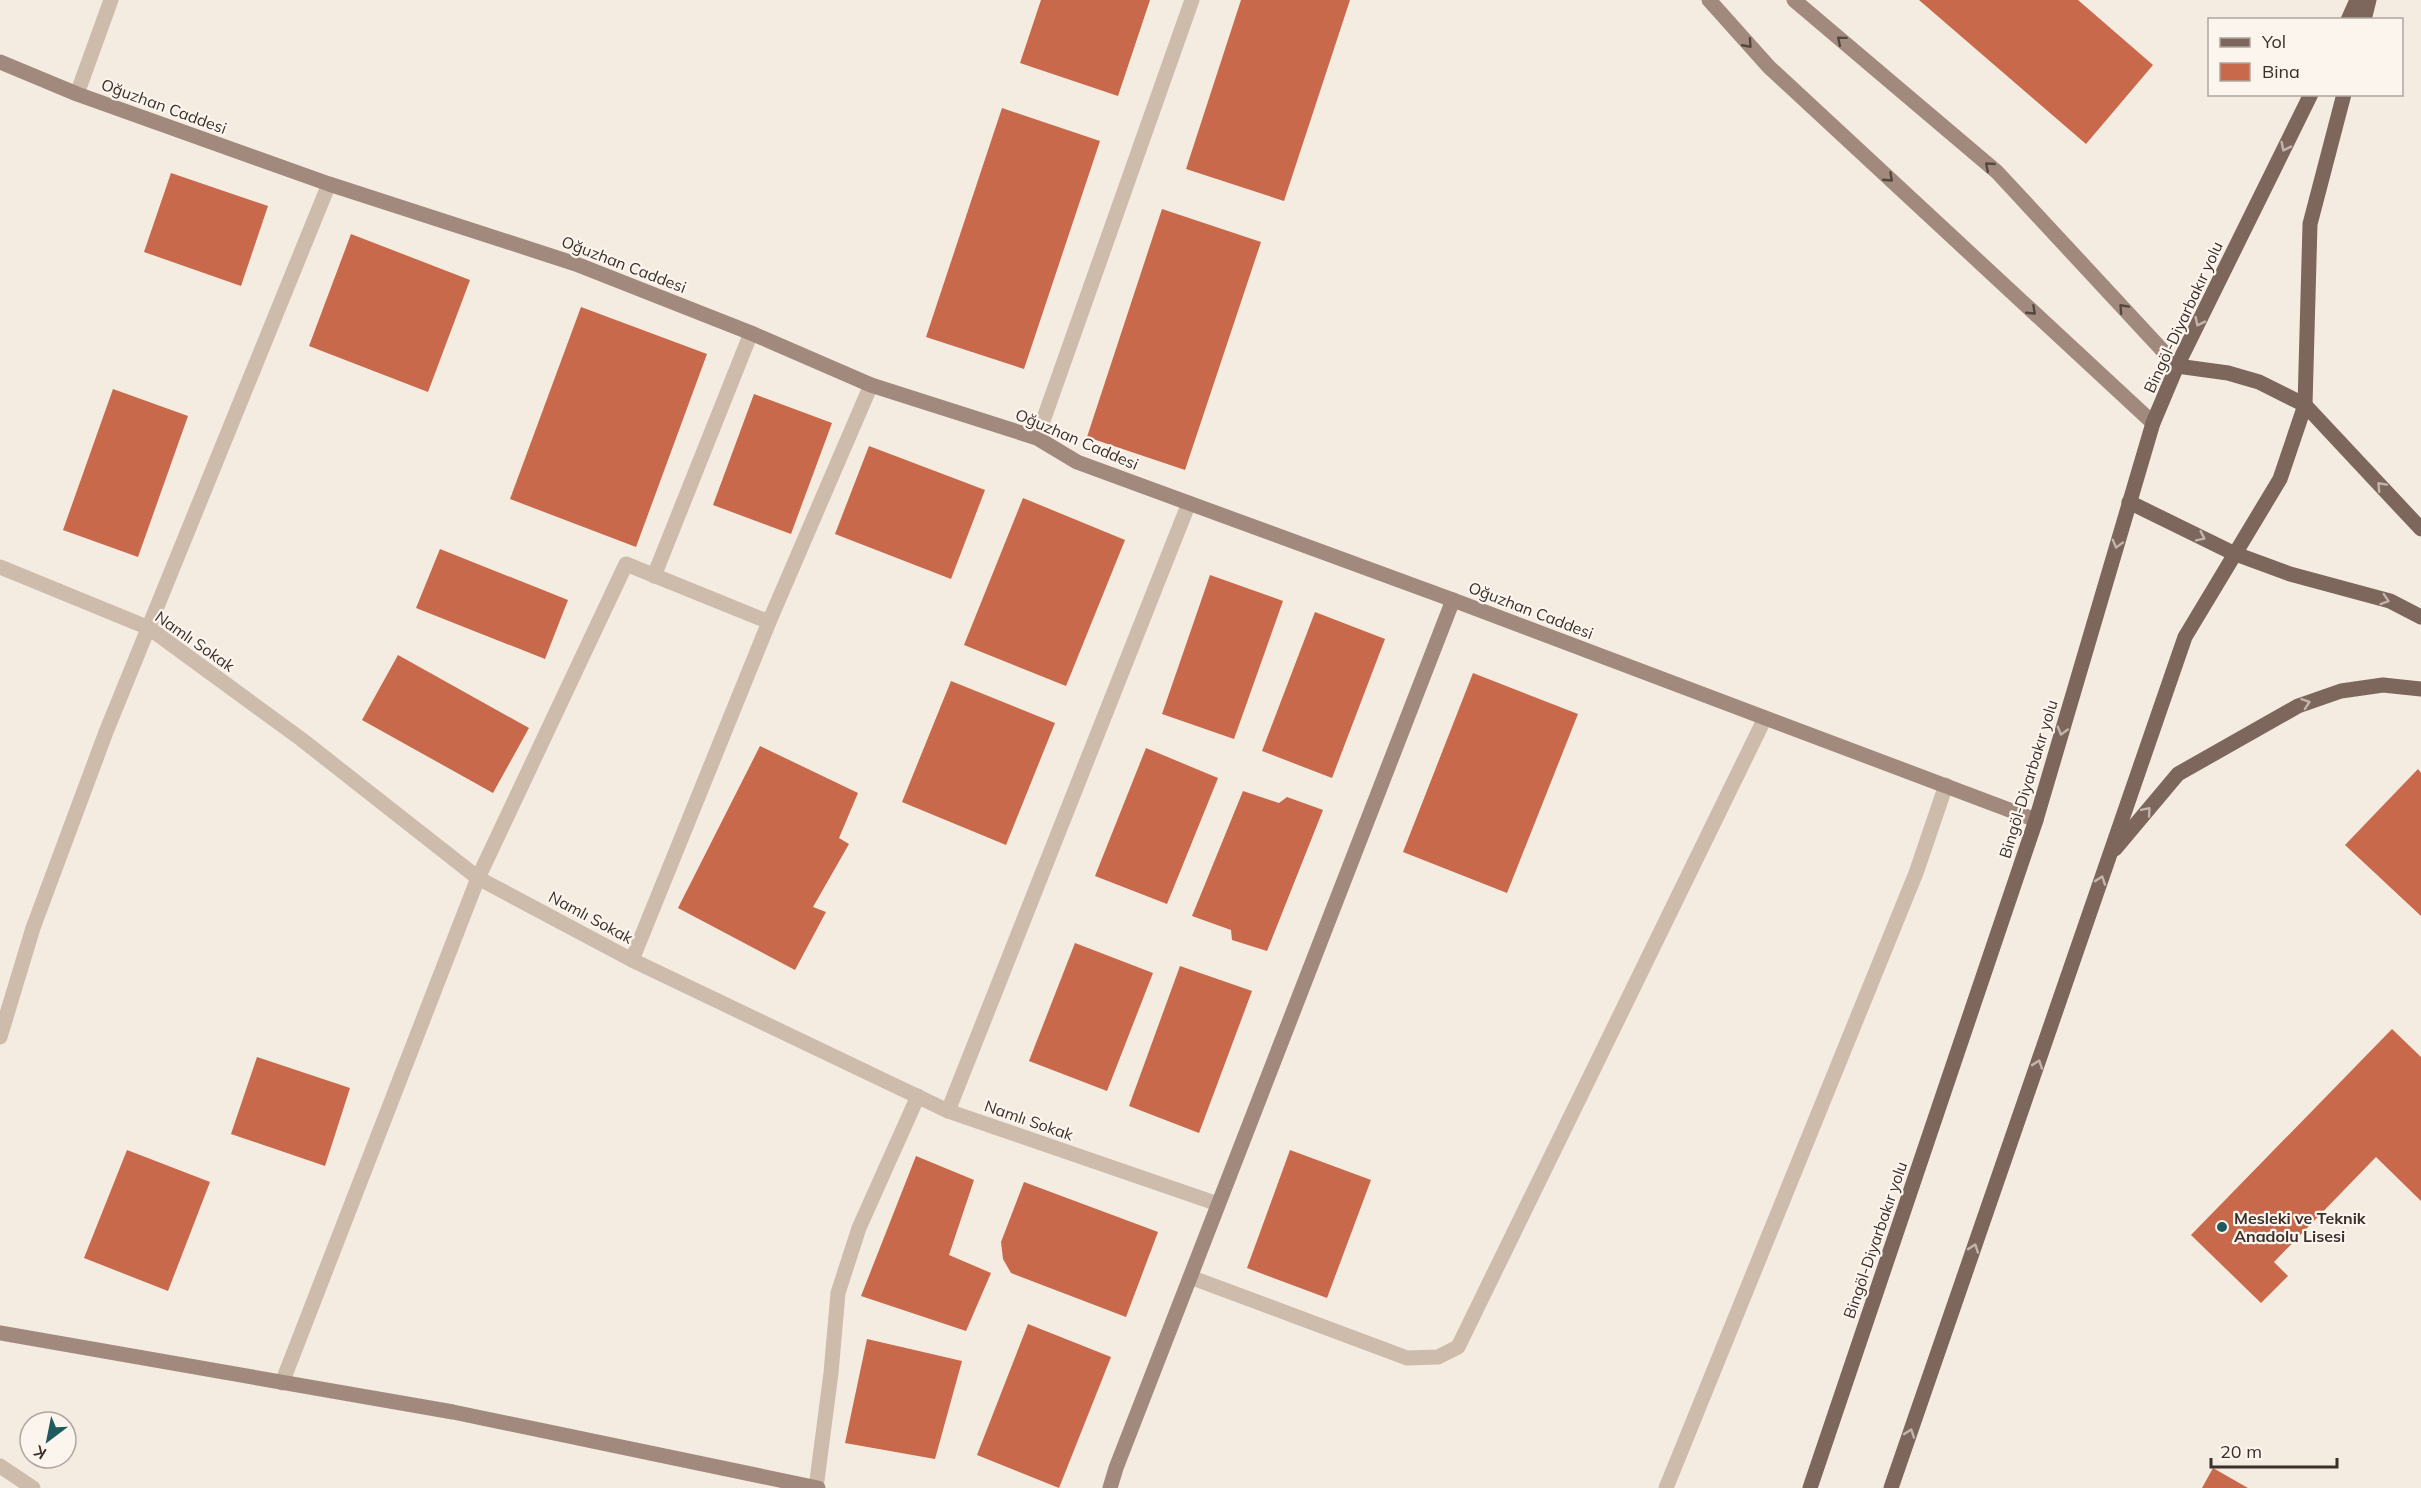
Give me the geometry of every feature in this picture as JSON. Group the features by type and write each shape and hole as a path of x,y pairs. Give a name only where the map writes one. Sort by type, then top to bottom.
{"main road":[{"path":"2349,18 2357,0"},
{"path":"2364,18 2369,0"},
{"name":"Bingöl-Diyarbakır yolu","path":"1810,1488 2037,820 2153,423 2177,366 2310,96"},
{"path":"1891,1488 2185,637 2233,553 2280,479 2305,405 2310,224 2343,96"},
{"path":"2177,366 2228,373 2259,382 2305,405 2421,528"},
{"path":"2129,502 2233,553 2290,574 2390,601 2421,617"},
{"path":"2110,856 2178,774 2268,722 2298,706 2341,691 2383,685 2421,689"}],"street":[{"path":"77,94 111,0"},
{"path":"1037,438 1192,0"},
{"path":"1709,0 1768,67 2153,423"},
{"path":"1794,0 1997,172 2177,366"},
{"name":"Oğuzhan Caddesi","path":"0,62 77,94 329,184 576,264 751,333 871,386 1037,438 1077,462 1453,600 2037,820"},
{"path":"0,1037 2,1021 33,928 106,732 329,184"},
{"path":"654,576 751,333"},
{"path":"632,960 769,622 871,386"},
{"path":"948,1111 1189,503"},
{"path":"282,1383 478,878 626,564 769,622"},
{"name":"Namlı Sokak","path":"0,567 149,628 301,739 478,878 632,960 948,1111 1218,1204"},
{"path":"1110,1488 1116,1467 1453,600"},
{"path":"1190,1277 1407,1358 1438,1357 1458,1347 1765,718"},
{"path":"1666,1488 1916,873 1946,785"},
{"path":"0,1333 453,1412 817,1488 838,1293 859,1228 918,1096"},
{"path":"0,1466 33,1488"}],"building":[{"path":"1041,0 1150,0 1118,96 1020,63"},
{"path":"1241,0 1350,0 1284,201 1186,169"},
{"path":"1919,0 2078,0 2153,65 2086,144"},
{"path":"1002,108 1100,141 1024,369 926,337"},
{"path":"171,173 268,206 241,286 144,252"},
{"path":"1162,209 1261,242 1185,470 1087,437"},
{"path":"351,234 470,280 428,392 309,346"},
{"path":"581,307 707,354 636,547 510,499"},
{"path":"113,389 188,416 138,557 63,530"},
{"path":"754,394 832,423 791,534 713,505"},
{"path":"869,446 985,490 951,579 835,534"},
{"path":"1023,498 1125,540 1066,686 964,645"},
{"path":"440,549 568,600 545,659 416,608"},
{"path":"1210,575 1283,601 1234,739 1162,714"},
{"path":"1315,612 1385,639 1332,778 1262,751"},
{"path":"398,655 529,728 493,793 362,720"},
{"path":"1473,673 1578,714 1507,893 1403,852"},
{"path":"951,681 1055,723 1006,845 902,802"},
{"path":"760,746 858,793 839,838 849,844 813,907 826,912 795,970 678,908"},
{"path":"1146,748 1218,778 1167,904 1095,876"},
{"path":"2418,769 2421,773 2421,916 2345,845"},
{"path":"1243,791 1279,803 1287,797 1323,810 1267,951 1232,940 1231,930 1192,916"},
{"path":"1075,943 1153,973 1107,1091 1029,1061"},
{"path":"1180,966 1252,991 1199,1133 1129,1106"},
{"path":"2392,1029 2421,1057 2421,1201 2376,1157 2274,1262 2288,1276 2261,1303 2191,1235"},
{"path":"257,1057 350,1088 325,1166 231,1134"},
{"path":"127,1150 210,1182 168,1291 84,1258"},
{"path":"1290,1150 1371,1180 1327,1298 1247,1268"},
{"path":"916,1156 974,1180 949,1255 991,1273 966,1331 861,1296"},
{"path":"1024,1182 1158,1232 1126,1317 1011,1273 1003,1259 1001,1242"},
{"path":"1028,1324 1111,1357 1059,1488 977,1455"},
{"path":"867,1339 962,1361 935,1459 845,1443"},
{"path":"2213,1468 2248,1488 2202,1488"}],"place":[{"name":"Mesleki ve Teknik Anadolu Lisesi","path":"2222,1227"}]}
